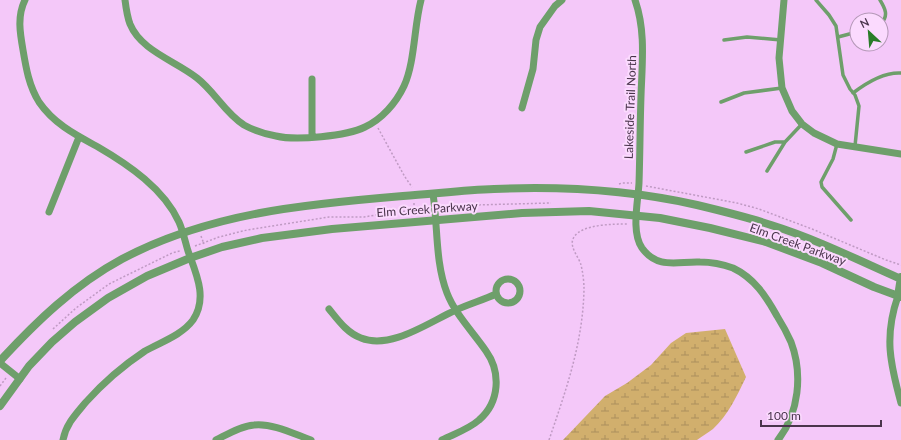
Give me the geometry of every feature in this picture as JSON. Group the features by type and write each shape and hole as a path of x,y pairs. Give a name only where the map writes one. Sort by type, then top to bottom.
{"street":[{"path":"24,0 20,20 25,64 30,82 39,101 51,116 79,137 119,160 158,192 179,222 198,281 200,296 199,308 193,320 184,330 144,352 117,372 97,390 71,420 65,429 63,440"},
{"path":"125,0 131,24 137,35 145,44 198,78 232,115 245,125 276,137 293,138 348,133 365,128 388,109 398,98 405,84 421,0"},
{"path":"522,108 533,69 536,40 540,27 555,6 562,0"},
{"name":"Lakeside Trail North","path":"635,0 642,29 643,54 636,220 638,240 645,252 653,259 663,263 677,264 699,262 722,264 743,274 759,288 768,299 791,342 797,365 798,380 793,412 787,426 778,440"},
{"path":"784,0 779,58 782,88 792,111 802,124 814,133 837,144 901,154"},
{"path":"312,79 312,137"},
{"path":"49,212 79,137"},
{"name":"Elm Creek Parkway","path":"0,362 27,331 72,292 95,275 120,260 147,247 183,232 215,222 274,210 333,202 493,189 552,188 638,194 695,205 772,225 807,238 901,278"},
{"path":"433,194 436,209 439,258 447,294 456,310 494,364 496,387 493,400 480,419 470,426 442,440"},
{"name":"Elm Creek Parkway","path":"0,406 20,379 52,342 75,322 108,298 147,276 207,252 262,238 332,229 522,213 589,211 616,214 636,220 660,218 703,226 766,242 822,263 874,287 900,296"},
{"path":"901,278 900,296 892,316 890,351 892,368 901,403"},
{"path":"329,309 341,324 350,332 361,338 383,340 393,339 408,334 456,310 496,294"},
{"path":"0,362 20,379"},
{"path":"216,440 240,429 254,425 266,425 279,428 311,440"}],"lane":[{"path":"816,0 836,26 843,75 850,89 856,95 860,106 854,146"},
{"path":"880,0 886,12"},
{"path":"838,37 849,34"},
{"path":"724,40 747,37 781,40"},
{"path":"853,92 881,77 901,73"},
{"path":"721,102 744,93 782,88"},
{"path":"767,172 784,142 802,124"},
{"path":"746,152 775,142 784,142"},
{"path":"837,144 833,159 822,177 821,182 822,187 851,220"}],"path":[{"path":"374,122 405,177 412,186 414,211"},
{"path":"50,332 76,308 109,284 172,253 219,237 247,230 322,218 364,216 475,205 554,203"},
{"path":"615,224 616,214"},
{"path":"549,440 575,362 582,326 584,289 583,273 581,263 573,248 572,240 577,233 588,228 636,220"},
{"path":"199,228 207,252"},
{"path":"0,386 12,372"}],"green space":[{"path":"725,329 746,377 728,411 718,424 709,432 697,440 563,440 605,396 627,383 651,365 671,343 686,333"}]}
